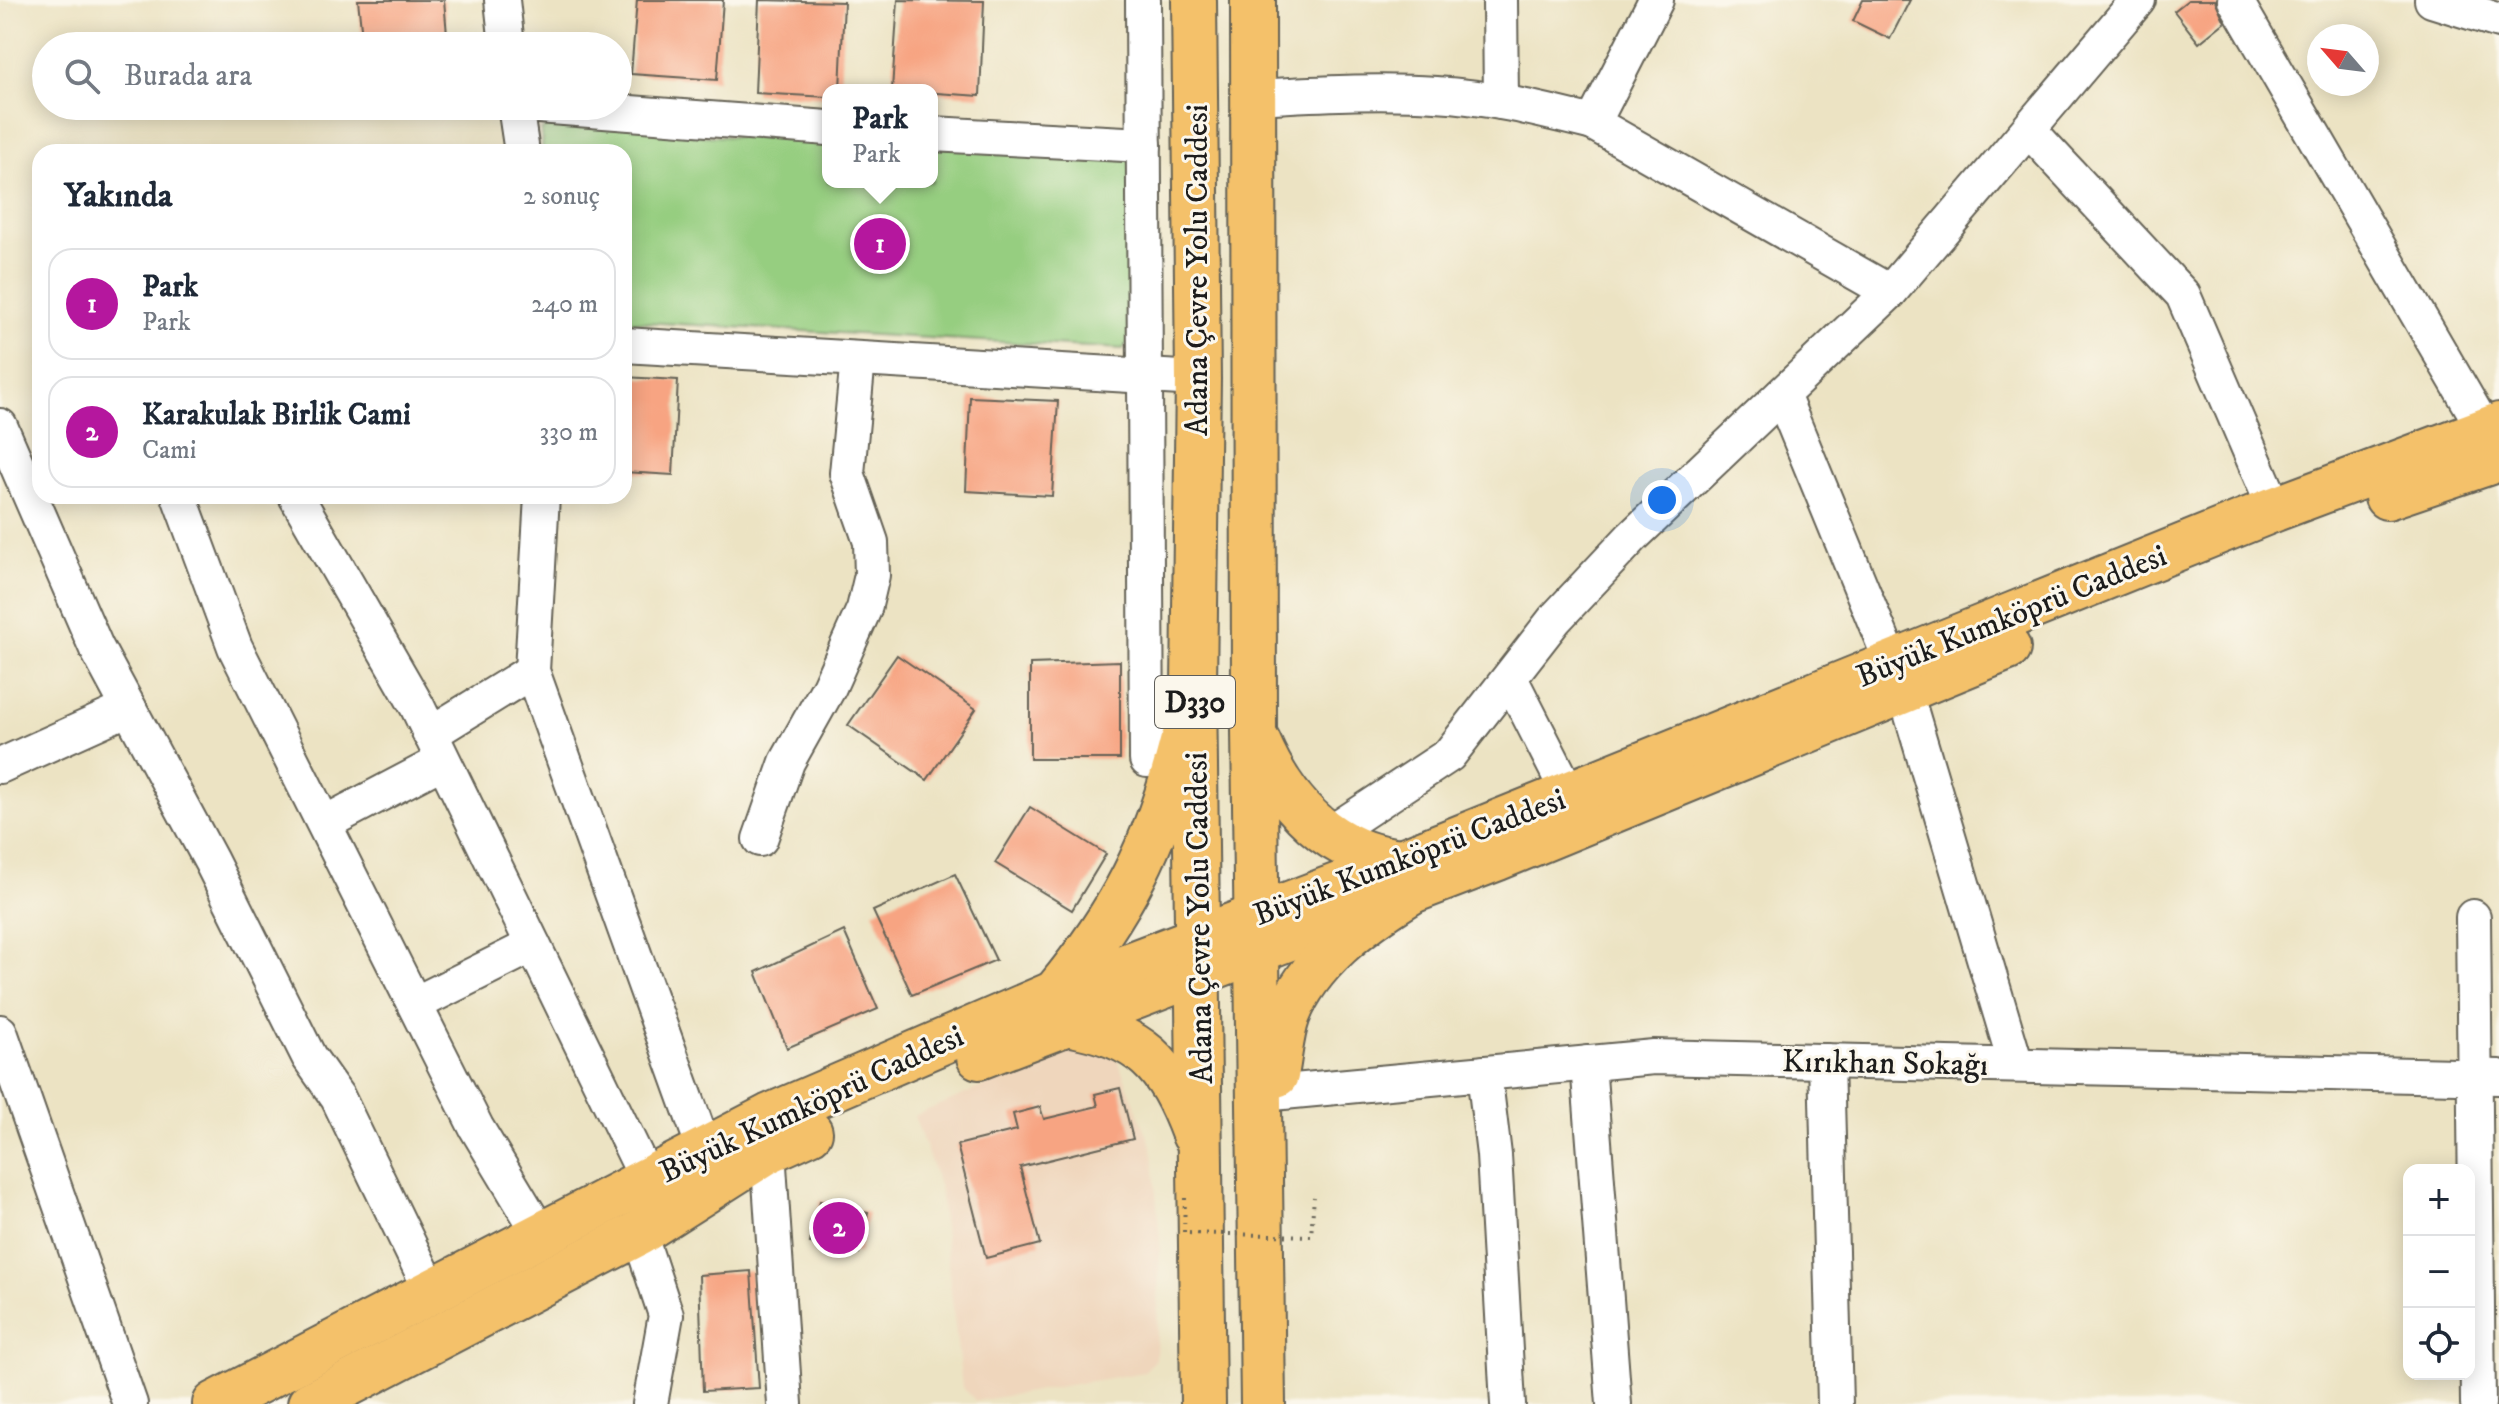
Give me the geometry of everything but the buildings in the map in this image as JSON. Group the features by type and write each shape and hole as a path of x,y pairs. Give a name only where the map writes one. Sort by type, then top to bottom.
{"main road":[{"name":"Adana Çevre Yolu Caddesi","path":"1194,0 1198,379 1194,686 1203,1404"},
{"name":"Adana Çevre Yolu Caddesi","path":"1253,0 1254,731 1263,1404"},
{"name":"Büyük Kumköprü Caddesi","path":"215,1404 770,1116 1405,877 1899,677 2275,509 2494,438"},
{"name":"Büyük Kumköprü Caddesi","path":"1405,877 1569,794 2231,555 2494,438"},
{"path":"1194,686 1177,765 1139,872 1061,1008 1149,1055 1167,1073 1201,1153"},
{"path":"1254,731 1279,784 1303,814 1328,835 1405,877 1301,990 1285,1026 1258,1164"},
{"name":"Büyük Kumköprü Caddesi","path":"310,1404 639,1233 768,1151 892,1094 1061,1008"}],"street":[{"path":"502,0 505,32"},
{"path":"1143,0 1147,760"},
{"path":"1500,0 1501,102"},
{"path":"1593,123 1656,0"},
{"path":"1328,835 1449,755 1555,619 1632,537 1890,292 2138,0"},
{"path":"2235,0 2494,438"},
{"path":"2432,0 2499,21"},
{"path":"1253,97 1437,94 1501,102 1593,123 1890,292"},
{"path":"632,113 822,128"},
{"path":"517,120 521,144"},
{"path":"2029,130 2183,295 2275,509"},
{"path":"938,134 1144,145"},
{"path":"632,345 1198,379"},
{"path":"760,839 787,762 829,687 864,609 872,575 871,542 847,473 858,359"},
{"path":"1782,395 1899,677 2016,1065"},
{"path":"0,426 32,500"},
{"path":"34,504 96,647 309,1057 338,1098 432,1292"},
{"path":"182,504 235,647 476,1127 541,1235"},
{"path":"300,504 437,747 647,1179"},
{"path":"542,504 532,671 705,1151"},
{"path":"325,823 437,747 532,671"},
{"path":"1510,678 1569,794"},
{"path":"0,766 129,708"},
{"path":"2473,917 2488,1077 2478,1404"},
{"path":"415,1004 533,945"},
{"path":"0,1032 130,1404"},
{"name":"Kırıkhan Sokağı","path":"1273,1093 1654,1057 2488,1077"},
{"path":"1826,1061 1835,1404"},
{"path":"1588,1063 1614,1404"},
{"path":"1484,1073 1494,1155 1508,1404"},
{"path":"768,1151 785,1404"},
{"path":"639,1233 666,1315 650,1404"}],"path":[{"path":"1185,1198 1184,1233 1311,1236 1314,1197"}],"shaded area":[{"path":"1077,1046 1117,1058 1152,1148 1160,1241 1156,1358 1144,1372 976,1401 962,1387 939,1185 914,1116"}],"green space":[{"path":"554,120 606,120 704,136 822,139 822,188 938,188 938,141 1115,145 1134,166 1137,331 1123,349 632,321 632,144 542,144 541,131"}],"place":[{"name":"Park","path":"880,244"},
{"name":"Karakulak Birlik Cami","path":"839,1228"}]}
